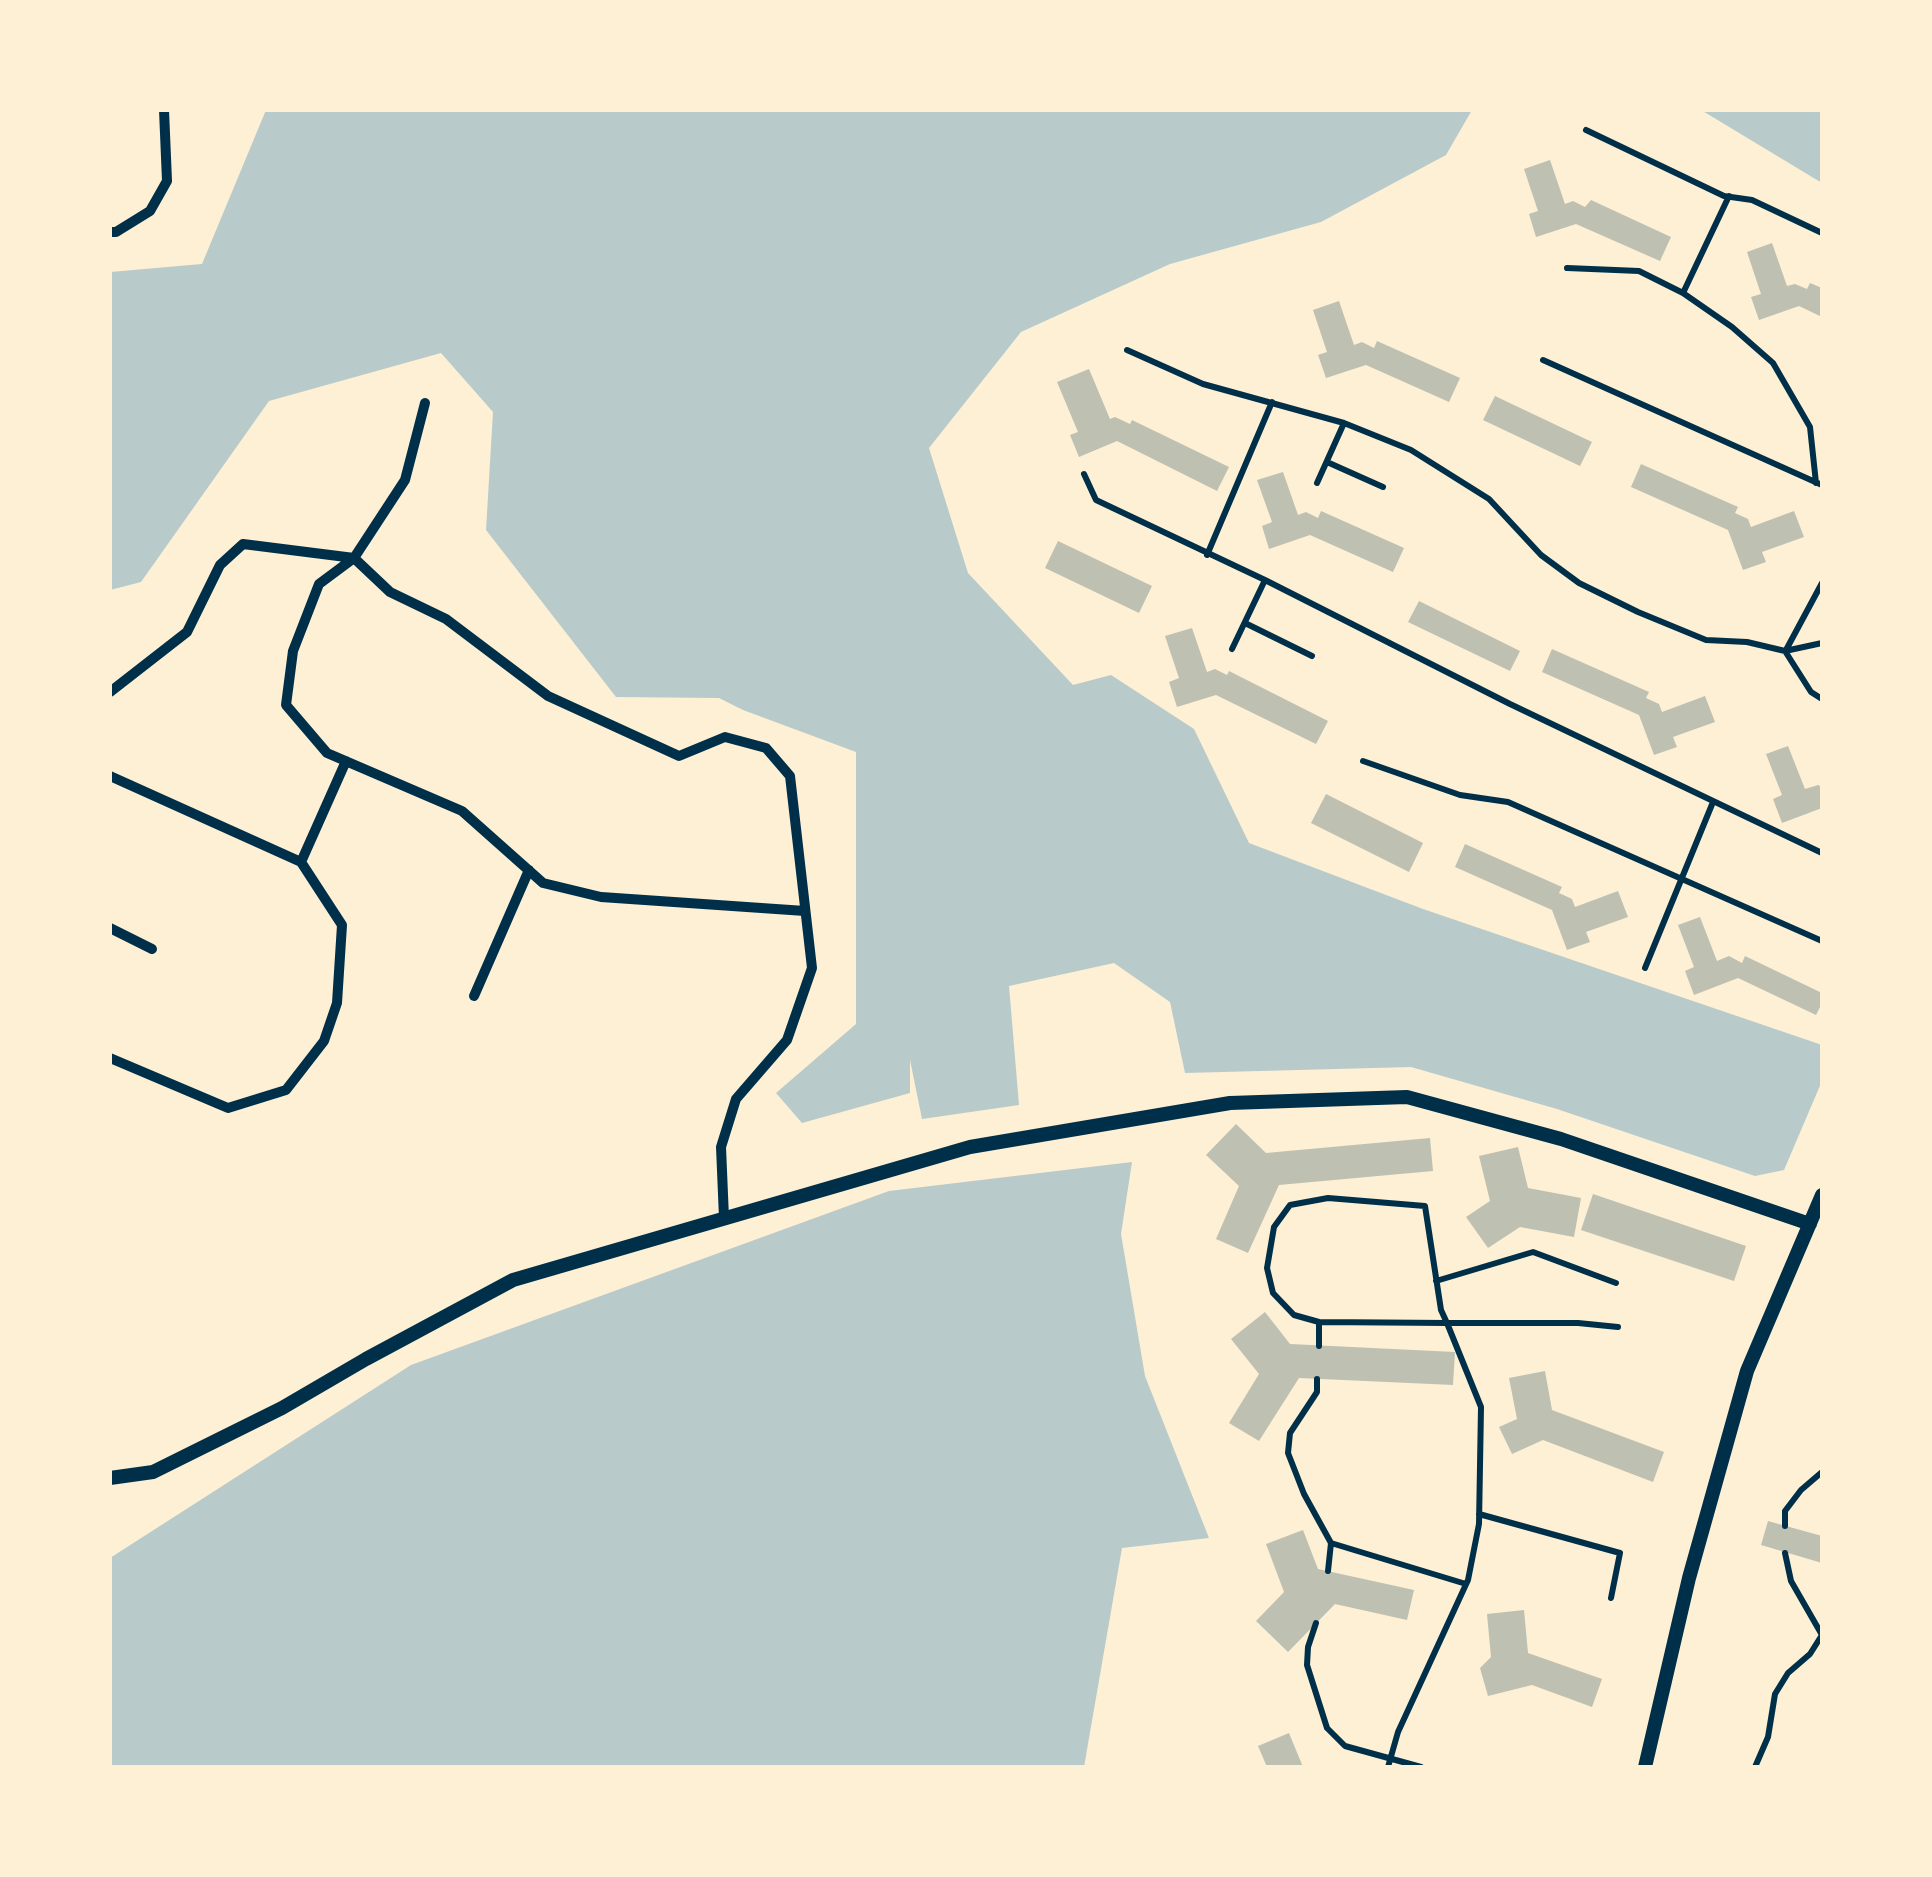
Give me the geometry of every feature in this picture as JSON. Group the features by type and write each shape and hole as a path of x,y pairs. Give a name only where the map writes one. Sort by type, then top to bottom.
{"street":[{"path":"110,232 150,211 167,180 164,110"},
{"path":"424,403 405,480 354,558 319,584 293,651 286,705 328,753 462,811 543,882 601,897 805,911"},
{"path":"110,692 187,632 220,565 243,544 354,558 390,592 446,618 548,696 679,756 726,737 766,748 790,776 812,968 787,1040 736,1099 720,1147 724,1218"},
{"path":"300,862 346,761"},
{"path":"110,776 300,862 342,924 337,1003 324,1041 286,1090 228,1108 110,1058"},
{"path":"474,996 528,870"},
{"path":"110,928 152,949"},
{"path":"110,1478 154,1472 282,1408 366,1358 513,1280 970,1147 1230,1103 1406,1097 1561,1138 1810,1224"},
{"path":"1645,1767 1689,1578 1748,1371 1822,1195"}],"lane":[{"path":"1586,130 1729,196 1752,200 1822,233"},
{"path":"1683,293 1729,196"},
{"path":"1568,268 1639,272 1683,293 1732,327 1773,364 1810,427 1819,484"},
{"path":"1127,350 1203,384 1344,424 1410,450 1489,499 1541,555 1579,583 1638,612 1706,640 1747,642 1785,651 1822,643"},
{"path":"1543,360 1819,484"},
{"path":"1207,555 1272,402"},
{"path":"1318,483 1344,424"},
{"path":"1327,462 1383,487"},
{"path":"1084,474 1096,500 1822,853"},
{"path":"1232,648 1265,580"},
{"path":"1785,651 1822,583"},
{"path":"1244,623 1312,656"},
{"path":"1785,651 1811,692 1822,699"},
{"path":"1362,761 1460,795 1508,802 1822,940"},
{"path":"1645,968 1713,802"},
{"path":"1389,1764 1398,1732 1466,1584 1479,1514 1481,1407 1447,1323 1436,1282 1426,1206 1328,1198 1290,1205 1274,1227 1267,1268 1274,1293 1294,1315 1319,1322 1447,1323 1578,1324 1618,1327"},
{"path":"1436,1282 1533,1252 1616,1282"},
{"path":"1319,1322 1319,1346"},
{"path":"1317,1378 1317,1392 1290,1432 1288,1454 1331,1543 1328,1571"},
{"path":"1785,1526 1785,1510 1822,1472"},
{"path":"1479,1514 1620,1553 1611,1598"},
{"path":"1331,1543 1466,1584"},
{"path":"1755,1767 1768,1738 1774,1694 1822,1635 1791,1582 1786,1552"},
{"path":"1316,1623 1307,1664 1327,1728 1345,1746 1389,1764 1421,1767"}],"shaded area":[{"path":"266,110 1472,110 1446,155 1321,222 1170,264 1021,332 929,448 968,573 1073,685 1111,675 1194,729 1249,843 1423,909 1822,1045 1822,1081 1784,1170 1755,1176 1557,1109 1411,1067 1185,1073 1170,1002 1114,963 1009,986 1019,1105 922,1119 910,1060 910,1093 802,1123 776,1093 856,1024 856,752 719,698 616,697 486,530 493,412 441,353 269,401 141,582 110,590 110,272 202,264"},
{"path":"1701,110 1822,110 1822,183"},
{"path":"1132,1162 1121,1234 1145,1376 1209,1538 1122,1548 1084,1767 110,1767 110,1558 411,1365 889,1191"}],"building":[{"path":"1550,160 1565,204 1573,201 1585,207 1591,200 1671,237 1660,261 1576,224 1536,237 1529,214 1538,211 1524,169"},
{"path":"1772,243 1787,286 1795,284 1807,289 1810,283 1822,288 1822,317 1799,306 1759,320 1751,297 1761,294 1747,252"},
{"path":"1339,301 1354,345 1362,342 1374,348 1377,341 1460,378 1449,402 1366,365 1326,378 1318,355 1327,352 1313,310"},
{"path":"1089,369 1110,419 1115,417 1130,424 1132,420 1229,467 1217,491 1117,441 1079,457 1070,435 1078,432 1057,382"},
{"path":"1495,396 1592,442 1580,466 1483,420"},
{"path":"1641,464 1738,507 1735,513 1748,519 1751,527 1794,511 1804,537 1762,552 1766,562 1743,570 1728,530 1631,487"},
{"path":"1283,472 1298,515 1306,512 1318,518 1321,511 1404,548 1393,572 1310,535 1269,549 1262,526 1272,522 1257,480"},
{"path":"1058,541 1152,586 1139,613 1045,568"},
{"path":"1419,601 1520,651 1510,671 1408,622"},
{"path":"1192,628 1207,672 1215,669 1227,675 1229,671 1328,721 1316,744 1216,695 1177,707 1169,682 1179,678 1165,636"},
{"path":"1552,649 1649,692 1646,698 1659,704 1662,712 1705,696 1715,722 1673,737 1677,747 1654,755 1639,715 1542,672"},
{"path":"1788,746 1805,789 1822,787 1822,808 1782,823 1773,799 1782,795 1766,754"},
{"path":"1326,794 1423,843 1409,872 1311,823"},
{"path":"1465,844 1562,887 1559,893 1572,899 1575,907 1618,891 1628,917 1586,932 1590,942 1567,950 1552,910 1455,867"},
{"path":"1700,917 1717,961 1729,956 1742,963 1745,956 1822,993 1816,1015 1738,978 1694,995 1685,971 1694,967 1678,925"},
{"path":"1236,1124 1266,1153 1430,1138 1433,1171 1279,1185 1248,1253 1216,1239 1239,1186 1206,1155"},
{"path":"1518,1147 1528,1188 1581,1198 1574,1237 1520,1227 1488,1248 1466,1217 1490,1201 1479,1156"},
{"path":"1593,1194 1746,1246 1734,1281 1581,1230"},
{"path":"1265,1312 1290,1344 1455,1352 1453,1385 1299,1378 1259,1441 1229,1423 1259,1374 1231,1339"},
{"path":"1545,1371 1552,1410 1664,1452 1653,1482 1543,1440 1512,1454 1499,1427 1517,1419 1509,1378"},
{"path":"1768,1521 1822,1536 1822,1563 1761,1545"},
{"path":"1303,1530 1318,1569 1414,1590 1407,1620 1335,1604 1288,1652 1256,1621 1284,1592 1266,1544"},
{"path":"1524,1610 1528,1653 1602,1679 1592,1707 1532,1685 1488,1696 1480,1668 1491,1657 1487,1614"},
{"path":"1289,1733 1303,1767 1267,1767 1258,1746"}]}
